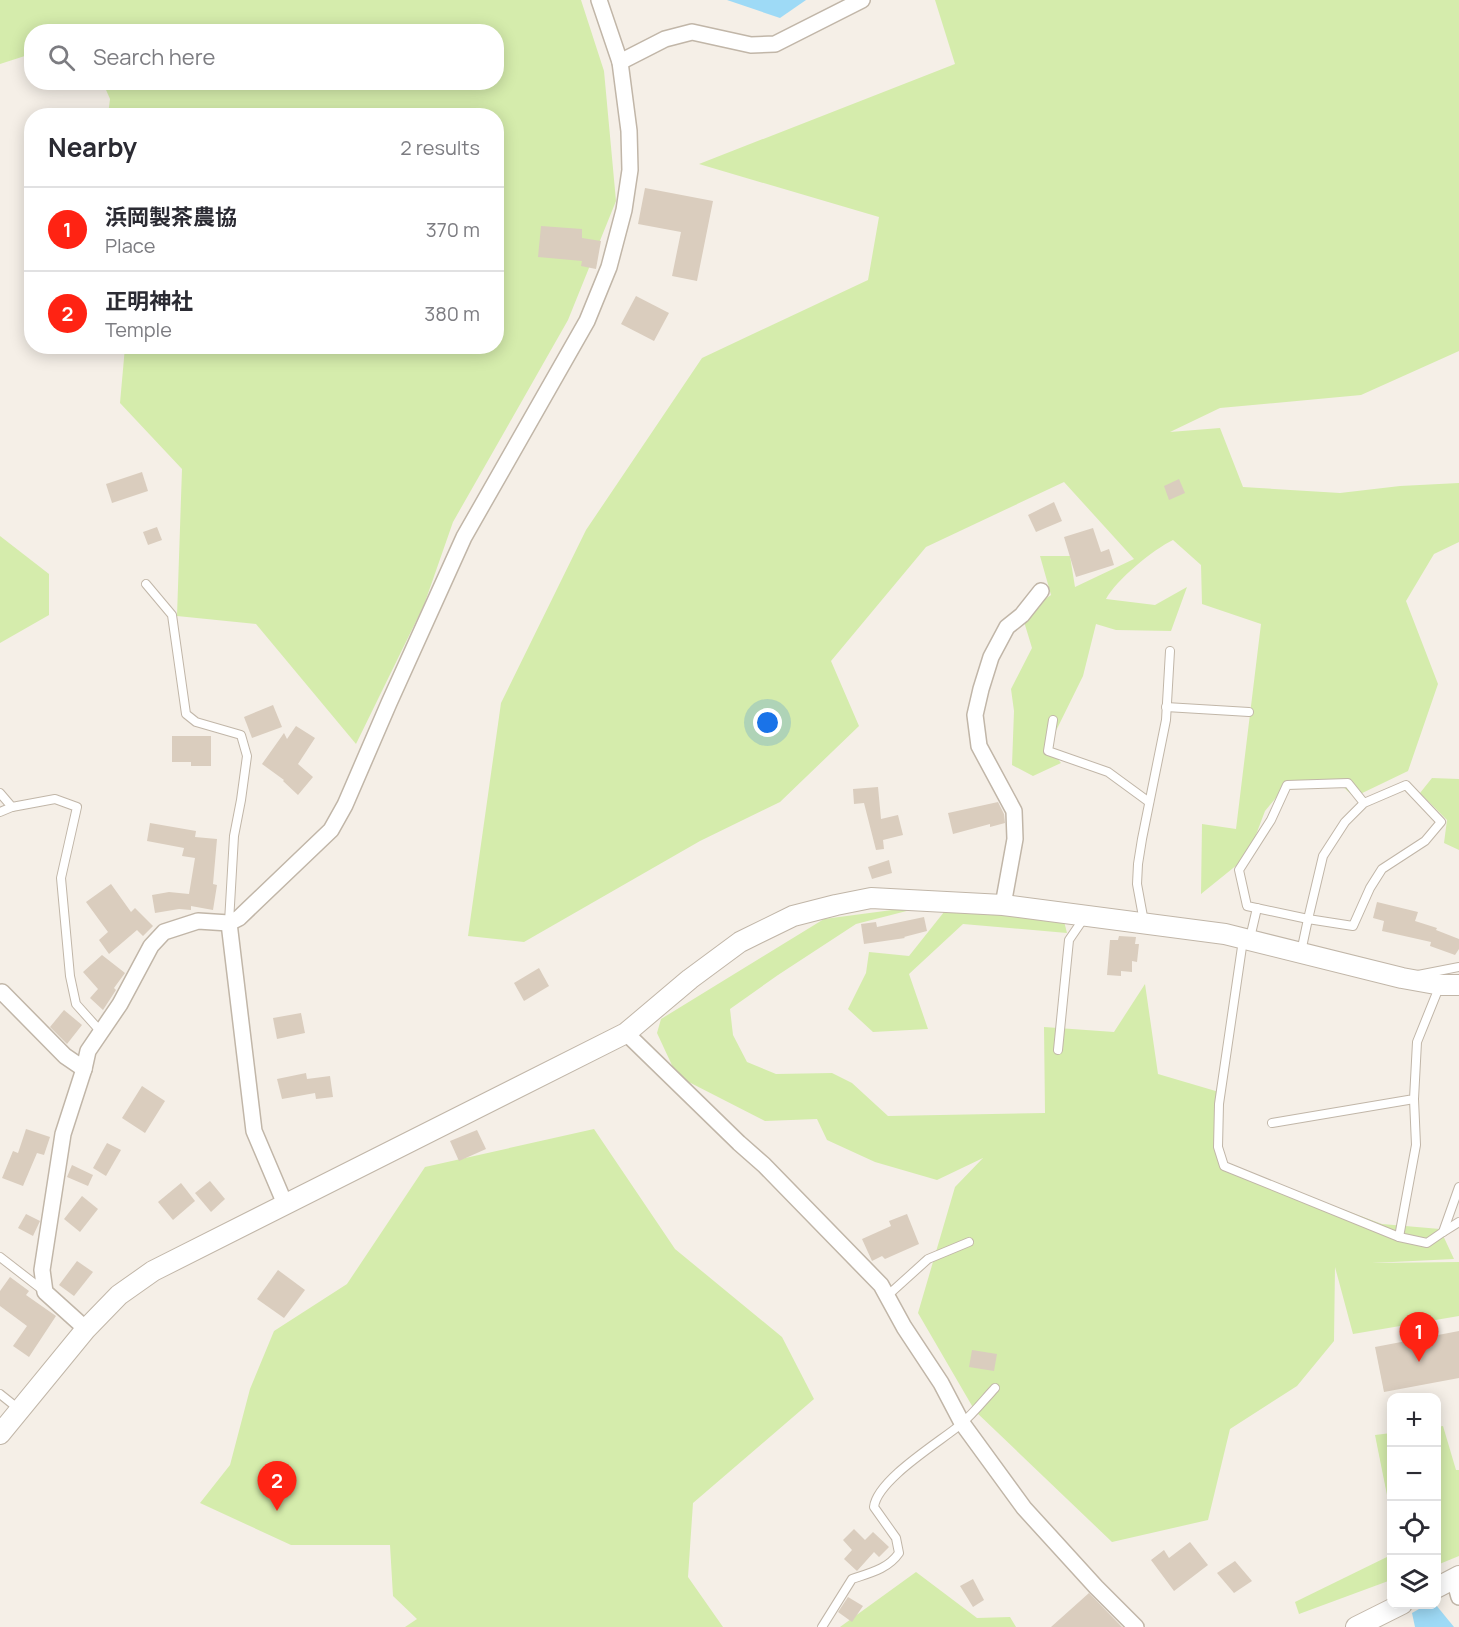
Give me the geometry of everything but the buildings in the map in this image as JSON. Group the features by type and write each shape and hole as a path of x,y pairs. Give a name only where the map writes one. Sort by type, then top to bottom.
{"street":[{"path":"86,1329 45,1292 42,1270 63,1134 88,1051 102,1034 120,1004 151,946 164,932 198,921 229,923 239,918 331,830 345,806 388,703 464,537 587,321 609,267 624,210 630,170 629,131 620,62 599,0"},
{"path":"620,62 665,39 692,32 751,45 775,44 862,0"},
{"path":"1003,905 1015,839 1014,811 979,746 975,715 992,657 1007,627 1022,615 1041,591"},
{"path":"0,1434 86,1329 119,1295 153,1271 626,1033 740,942 794,916 871,898 1003,905 1225,934 1402,978 1450,985"},
{"path":"229,923 254,1131 285,1204"},
{"path":"1,989 65,1056 84,1070"},
{"path":"626,1033 764,1165 881,1285 962,1423 1024,1508 1136,1627"},
{"path":"1356,1627 1394,1609"}],"lane":[{"path":"146,584 172,615 186,714 196,722 241,735 247,756 234,836 229,923"},
{"path":"1144,925 1137,884 1142,839 1166,720 1170,651"},
{"path":"1166,707 1249,712"},
{"path":"1053,720 1048,751 1108,772 1149,802"},
{"path":"1301,953 1308,919 1323,856 1345,822 1364,803 1406,785 1441,822 1425,841 1382,869 1370,888 1353,926 1308,919 1247,906 1239,870 1271,820 1287,785 1348,783 1364,803"},
{"path":"0,793 12,807"},
{"path":"0,812 12,807 55,799 77,807 61,878 70,976 76,1004 102,1034"},
{"path":"1257,908 1247,940 1219,1104 1218,1147 1224,1166 1399,1237 1427,1243 1459,1222"},
{"path":"1058,1050 1069,940 1085,916"},
{"path":"1402,978 1459,967"},
{"path":"1399,1237 1416,1145 1414,1100 1417,1042 1450,985"},
{"path":"1272,1123 1414,1100"},
{"path":"1443,1232 1459,1187"},
{"path":"887,1296 928,1259 969,1242"},
{"path":"0,1257 45,1292"},
{"path":"822,1627 852,1579 893,1562 899,1553 896,1538 874,1507 875,1499 893,1477 962,1423 995,1388"},
{"path":"0,1394 21,1410"}],"green space":[{"path":"0,0 581,0 604,71 616,201 568,320 453,522 424,605 356,744 256,624 177,616 182,469 120,403 124,354 504,354 504,108 109,108 110,99 106,90 504,90 504,24 24,24 24,56 0,64"},
{"path":"935,0 1459,0 1459,351 1361,395 1220,408 1170,432 1220,428 1243,487 1340,493 1400,486 1459,483 1459,542 1434,554 1406,601 1438,684 1408,771 1354,797 1340,784 1284,788 1265,811 1248,856 1201,894 1202,824 1236,829 1261,624 1202,604 1201,565 1173,540 1136,566 1118,583 1106,599 1155,605 1187,587 1171,631 1116,630 1096,624 1083,676 1048,747 1061,763 1033,776 1012,765 1014,711 1011,689 1032,648 1022,615 1051,595 1040,556 1070,556 1075,587 1134,559 1064,482 926,547 831,661 859,726 780,802 700,841 524,942 468,936 501,703 586,530 702,358 868,280 879,217 699,164 955,64"},
{"path":"0,536 49,574 49,615 0,643"},
{"path":"1432,778 1459,779 1459,850 1444,843 1447,820 1420,793"},
{"path":"930,905 856,924 730,1009 733,1035 747,1062 776,1074 832,1073 852,1083 888,1116 1045,1113 1044,1027 1114,1032 1145,984 1158,1074 1219,1092 1218,1163 1382,1224 1440,1229 1454,1259 1372,1263 1459,1262 1459,1316 1353,1334 1335,1267 1334,1341 1297,1386 1230,1429 1208,1520 1112,1542 975,1411 918,1313 955,1187 983,1158 937,1180 875,1162 827,1140 817,1119 765,1121 677,1076 657,1033 661,1019 824,919"},
{"path":"1000,911 1064,921 1067,933 963,924 909,974 928,1029 873,1032 848,1009 866,973 869,952 909,956 944,912"},
{"path":"594,1129 675,1249 782,1337 814,1399 693,1503 688,1577 723,1627 405,1627 417,1619 393,1596 390,1545 291,1545 200,1503 230,1465 250,1389 274,1331 347,1284 425,1167"},
{"path":"1441,1426 1443,1426 1456,1470 1459,1470 1459,1556 1441,1563 1441,1447"},
{"path":"1387,1434 1387,1495 1375,1435"},
{"path":"1387,1557 1387,1581 1299,1614 1295,1602"},
{"path":"916,1572 977,1618 1010,1617 1016,1627 840,1627"}],"water":[{"path":"727,0 806,0 780,18"},
{"path":"1419,1609 1439,1609 1454,1627 1415,1627 1412,1613"}],"place":[{"name":"浜岡製茶農協","path":"1419,1362"},
{"name":"正明神社","path":"277,1511"}]}
